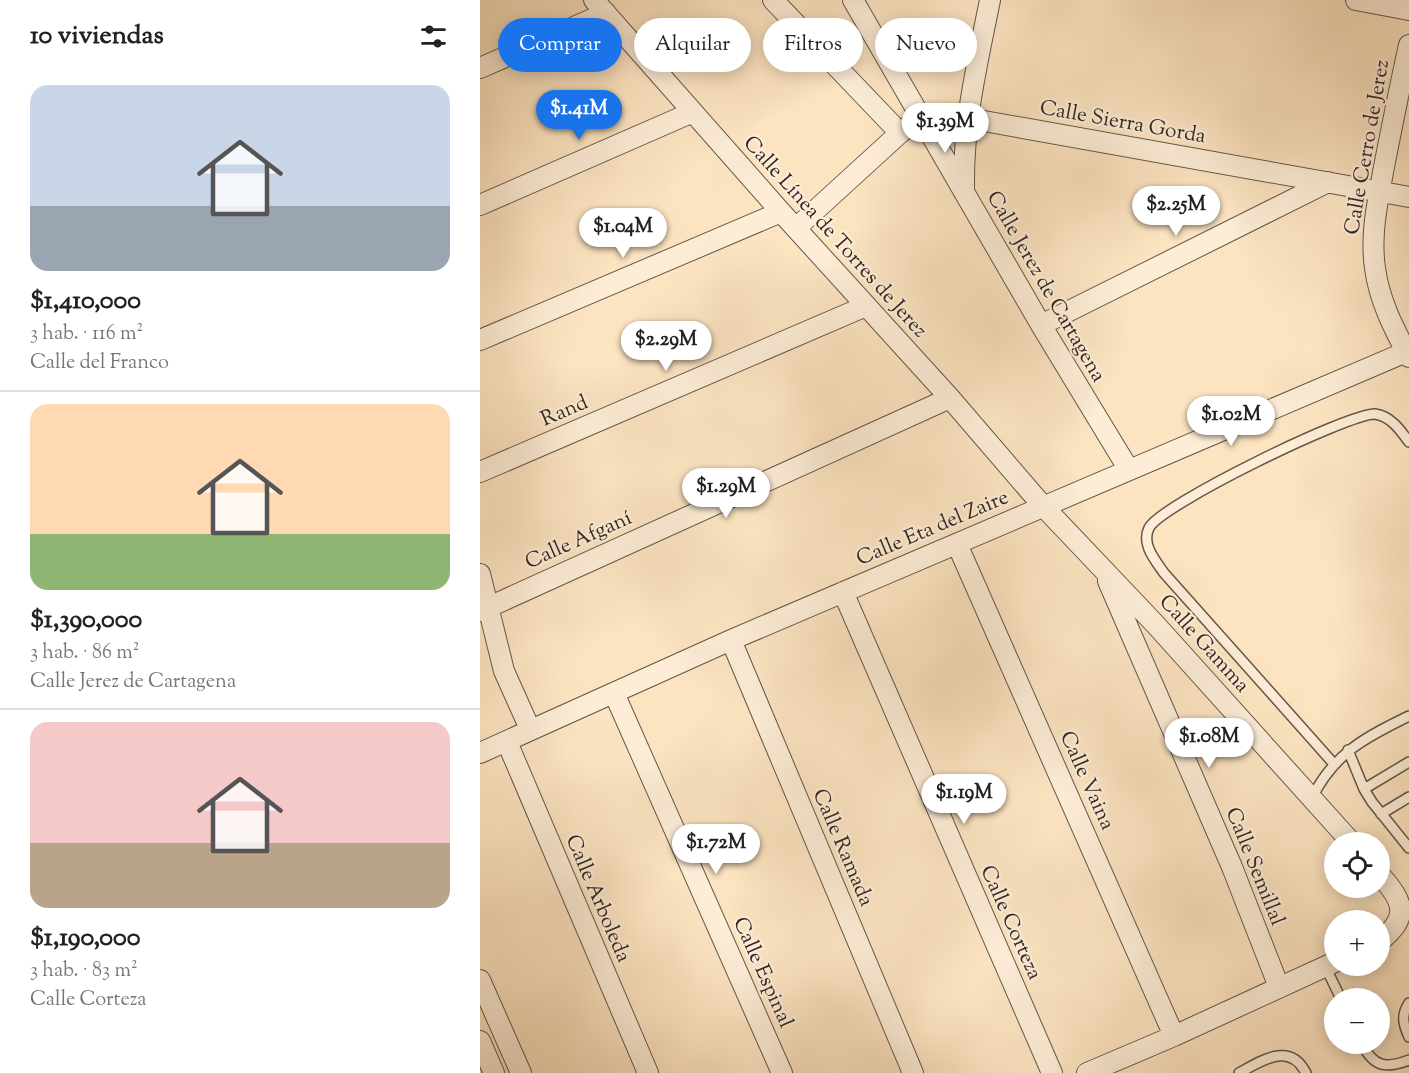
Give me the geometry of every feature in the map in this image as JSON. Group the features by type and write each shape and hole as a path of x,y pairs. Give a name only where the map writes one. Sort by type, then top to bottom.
{"street":[{"path":"773,0 900,133"},
{"name":"Calle Jerez de Cartagena","path":"854,0 920,118 1128,470"},
{"path":"964,192 963,164 967,118 990,0"},
{"path":"1356,0 1409,10"},
{"path":"480,68 600,6"},
{"name":"Calle Línea de Torres de Jerez","path":"600,6 781,212 950,398 1042,506"},
{"name":"Calle Cerro de Jerez","path":"1408,355 1380,294 1373,244 1398,91 1409,45"},
{"path":"480,205 693,112"},
{"name":"Calle Sierra Gorda","path":"920,118 939,116 967,118 1409,198"},
{"path":"796,228 900,133 920,118"},
{"path":"1041,325 1328,182"},
{"path":"480,340 781,212"},
{"name":"Rand","path":"480,472 866,306"},
{"name":"Calle Eta del Zaire","path":"480,753 730,640 1042,506 1408,355"},
{"name":"Calle Afganí","path":"484,608 950,398"},
{"name":"Calle Gamma","path":"1042,506 1101,566 1342,832"},
{"name":"Calle Vaina","path":"957,544 1174,1036"},
{"name":"Calle Semillal","path":"1101,566 1232,867 1279,987"},
{"path":"480,574 484,608 504,671 530,729"},
{"name":"Calle Corteza","path":"843,592 1052,1073"},
{"name":"Calle Ramada","path":"730,640 914,1073"},
{"name":"Calle Espinal","path":"614,693 782,1073"},
{"name":"Calle Arboleda","path":"507,741 648,1073"},
{"path":"1390,887 1407,911 1404,920 1390,935"},
{"path":"1087,1073 1174,1036 1324,967"},
{"path":"480,980 521,1073"},
{"path":"480,1041 494,1073"}],"lane":[{"path":"1334,764 1164,573 1148,548 1146,537 1149,527 1158,517 1206,487 1291,446 1359,417 1375,414 1388,418 1409,442"},
{"path":"1312,798 1322,779 1348,750 1377,731 1409,716"},
{"path":"1348,750 1364,789 1409,848"},
{"path":"1364,789 1409,762"},
{"path":"1381,814 1409,797"},
{"path":"1409,1003 1403,1020 1409,1037"},
{"path":"1369,1054 1374,1061 1381,1065 1396,1065 1409,1060"},
{"path":"1239,1073 1262,1060 1277,1055 1295,1060 1306,1073"}]}
